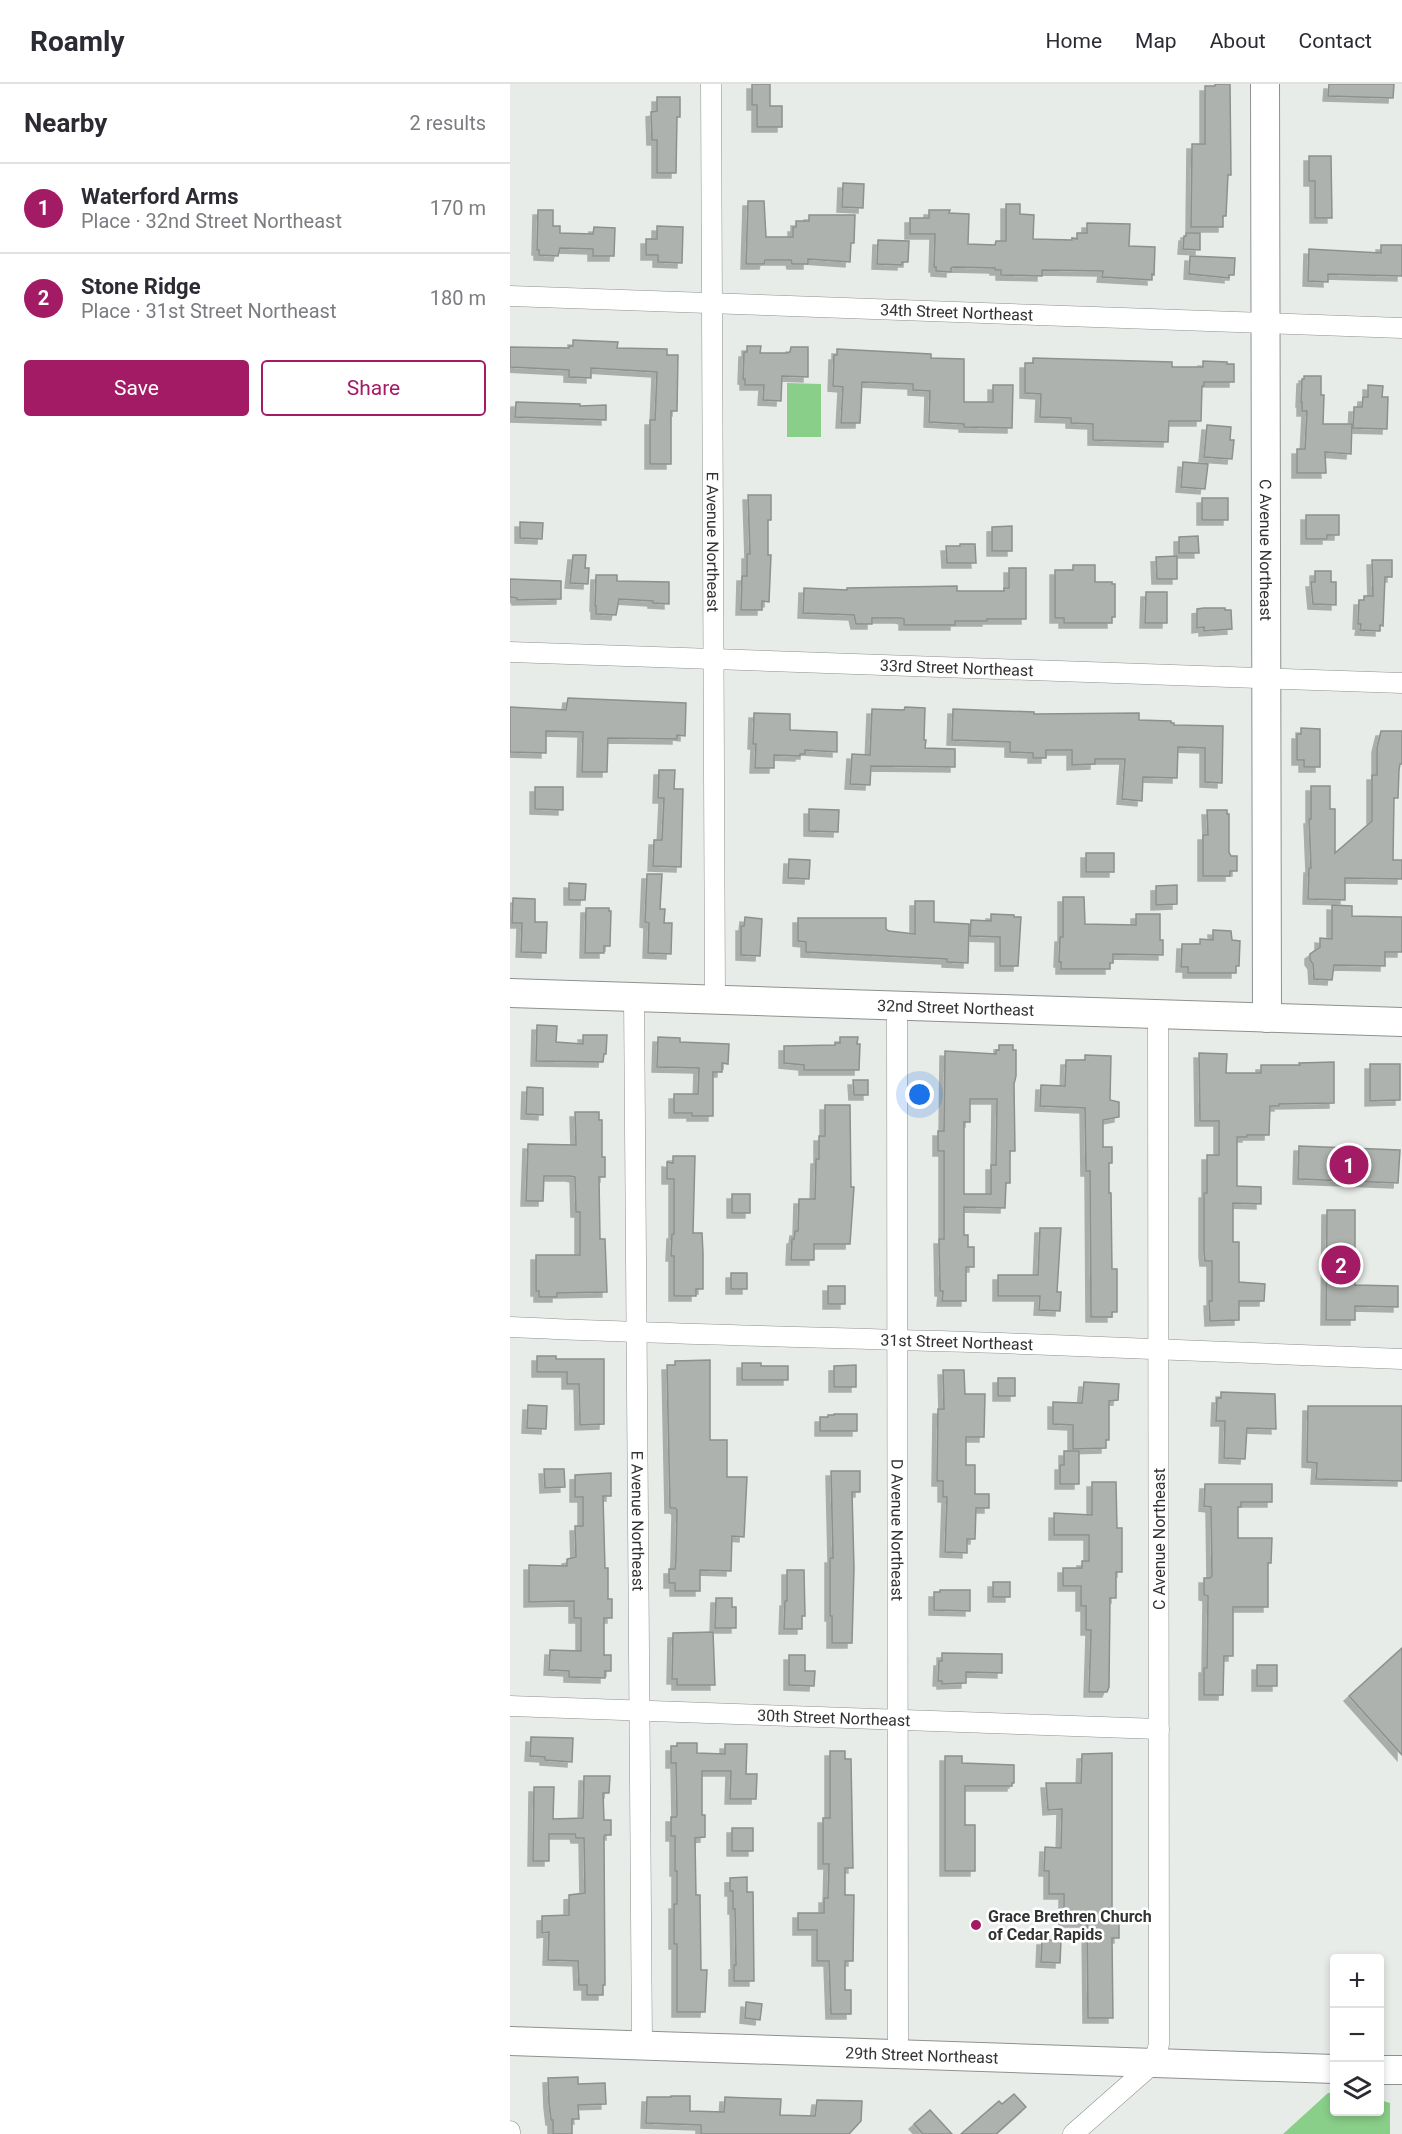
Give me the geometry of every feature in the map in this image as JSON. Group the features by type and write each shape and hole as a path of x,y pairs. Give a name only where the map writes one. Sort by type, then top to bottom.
{"main road":[{"name":"C Avenue Northeast","path":"1265,84 1267,1018"},
{"name":"32nd Street Northeast","path":"510,993 1402,1022"},
{"name":"29th Street Northeast","path":"510,2041 1330,2069"},
{"path":"1384,2070 1402,2070"}],"street":[{"name":"E Avenue Northeast","path":"711,84 715,1000"},
{"name":"34th Street Northeast","path":"510,296 1402,328"},
{"name":"33rd Street Northeast","path":"510,652 1402,683"},
{"name":"E Avenue Northeast","path":"634,997 642,2045"},
{"name":"D Avenue Northeast","path":"897,1006 898,2055"},
{"name":"C Avenue Northeast","path":"1152,2063 1159,2044 1158,1014"},
{"name":"31st Street Northeast","path":"510,1327 1402,1359"},
{"name":"30th Street Northeast","path":"510,1706 1159,1729"},
{"path":"1073,2134 1152,2063"}],"green space":[{"path":"787,383 821,384 821,437 787,437"},
{"path":"1328,2093 1330,2093 1330,2116 1384,2116 1384,2101 1390,2103 1390,2134 1283,2134"}],"building":[{"path":"752,84 770,84 770,106 782,106 782,127 757,127 757,105 752,105"},
{"path":"1215,84 1230,84 1231,175 1228,175 1226,216 1223,216 1223,227 1191,227 1192,144 1205,144 1205,86 1215,86"},
{"path":"1329,84 1394,84 1393,98 1328,96"},
{"path":"657,97 680,97 680,117 677,117 676,173 657,173 657,140 652,140 651,112 657,111"},
{"path":"1309,156 1331,156 1332,218 1315,218 1315,181 1309,181"},
{"path":"843,183 864,184 863,208 842,207"},
{"path":"748,201 764,201 766,237 793,237 793,227 796,227 796,221 809,221 809,215 855,215 854,243 851,243 850,262 808,259 808,264 792,264 791,260 765,260 764,264 746,264"},
{"path":"1006,204 1020,204 1020,214 1034,215 1033,239 1077,239 1077,233 1087,233 1087,223 1130,224 1129,246 1155,247 1152,280 1102,277 1103,271 1042,270 1042,276 1001,275 1001,270 995,270 995,268 954,267 951,268 951,272 936,271 934,267 935,234 910,234 910,218 929,218 929,210 950,210 949,213 969,214 968,244 995,245 996,241 1006,241"},
{"path":"538,210 553,210 553,226 560,226 560,233 593,234 594,227 615,228 614,256 593,256 593,249 560,248 558,256 539,255 539,250 537,250"},
{"path":"657,226 683,227 682,263 658,262 658,255 646,255 646,239 657,239"},
{"path":"1186,233 1200,233 1200,250 1183,249"},
{"path":"878,240 909,241 908,262 902,262 902,265 877,264"},
{"path":"1381,245 1402,245 1402,276 1328,274 1328,282 1308,281 1309,249 1381,253"},
{"path":"1190,256 1235,258 1234,275 1229,275 1229,278 1189,274"},
{"path":"573,340 618,342 617,348 667,349 667,355 678,355 677,411 671,411 671,464 650,464 650,420 655,420 657,372 591,368 591,378 569,377 569,370 510,367 510,347 569,348 573,346"},
{"path":"747,346 761,346 760,353 787,353 790,352 791,347 808,347 808,377 782,376 781,401 763,400 764,385 745,385 745,379 743,379 744,352 747,352"},
{"path":"837,349 931,354 931,358 964,359 964,402 993,402 993,385 1013,385 1012,428 964,427 964,424 929,422 930,391 913,390 913,384 862,382 860,423 841,423 843,387 833,386 834,355 837,355"},
{"path":"1033,358 1172,362 1172,367 1203,367 1203,361 1227,362 1227,364 1234,364 1234,382 1204,382 1201,421 1169,421 1168,442 1093,440 1093,424 1071,423 1071,418 1040,417 1041,394 1025,393 1025,363 1033,363"},
{"path":"1304,376 1321,376 1321,395 1324,395 1323,424 1352,424 1351,454 1325,452 1326,473 1297,473 1297,449 1305,449 1307,411 1302,411 1301,402"},
{"path":"1368,385 1383,386 1382,397 1388,397 1387,429 1353,428 1354,407 1362,407 1363,397 1368,397"},
{"path":"516,402 580,404 580,406 606,405 606,420 515,417"},
{"path":"1207,425 1231,427 1230,440 1234,440 1232,459 1204,457"},
{"path":"1183,462 1208,464 1205,489 1181,487"},
{"path":"748,495 771,495 771,520 768,520 768,555 771,555 769,602 762,601 762,610 741,610 742,576 747,576 747,554 750,554"},
{"path":"1202,498 1228,498 1228,520 1202,520"},
{"path":"1306,515 1339,515 1339,535 1327,535 1327,539 1306,539"},
{"path":"520,522 543,523 542,539 520,538"},
{"path":"1012,526 1012,551 992,551 992,527"},
{"path":"1198,536 1199,553 1179,553 1179,537"},
{"path":"960,544 975,544 976,563 947,563 946,546 960,546"},
{"path":"573,555 586,555 585,568 589,568 588,584 570,583"},
{"path":"1177,556 1177,579 1157,579 1156,557"},
{"path":"1372,560 1392,560 1392,577 1385,577 1383,626 1380,625 1380,631 1360,630 1361,624 1358,624 1359,600 1364,600 1364,596 1373,596"},
{"path":"1073,565 1095,565 1095,582 1115,584 1115,617 1112,617 1112,623 1064,623 1064,618 1055,618 1055,570 1073,570"},
{"path":"1009,568 1026,568 1026,619 955,621 955,625 904,625 904,619 900,618 872,618 872,624 856,624 854,615 803,613 804,588 847,590 847,588 957,586 957,591 1004,591 1004,588 1009,588"},
{"path":"1315,571 1331,571 1331,582 1336,582 1336,605 1313,604 1311,582 1315,582"},
{"path":"596,575 617,575 617,581 669,582 669,604 619,599 616,615 596,614"},
{"path":"510,579 561,581 561,599 517,600 517,598 510,597"},
{"path":"1146,592 1167,592 1167,623 1145,623"},
{"path":"1197,609 1231,610 1232,629 1204,631 1204,627 1197,628"},
{"path":"568,698 686,703 685,736 677,735 677,739 608,738 607,772 582,772 583,732 546,731 546,753 510,752 510,707 566,710"},
{"path":"905,707 925,708 925,748 955,749 955,767 871,766 870,785 850,784 852,754 870,755 872,709 904,710"},
{"path":"953,709 1034,712 1034,714 1139,713 1139,720 1171,721 1174,725 1223,726 1222,783 1205,782 1205,748 1178,747 1177,778 1143,777 1142,801 1122,799 1125,759 1095,759 1095,764 1072,765 1072,750 1046,750 1046,758 1033,758 1033,753 1010,752 1010,742 952,740"},
{"path":"754,713 790,714 790,730 837,732 837,752 805,750 805,754 800,754 800,756 774,755 774,768 755,768"},
{"path":"1301,728 1320,729 1320,767 1304,767 1304,760 1297,760 1297,734 1301,734"},
{"path":"1381,731 1402,731 1402,764 1399,770 1398,798 1394,798 1393,860 1402,860 1402,879 1345,878 1345,900 1308,899 1309,868 1311,868 1309,819 1311,819 1311,786 1330,786 1330,809 1335,809 1335,853 1372,821 1372,775 1377,775 1377,747"},
{"path":"659,770 675,770 674,789 683,789 681,867 653,866 654,840 662,840 664,798 658,798"},
{"path":"535,787 563,787 563,810 535,809"},
{"path":"809,809 839,810 838,832 809,831"},
{"path":"1207,810 1227,810 1229,814 1229,852 1231,856 1237,856 1237,871 1230,871 1230,876 1203,876 1203,835 1208,835"},
{"path":"1086,853 1114,853 1114,872 1086,872"},
{"path":"789,859 810,860 809,879 788,878"},
{"path":"647,874 662,874 660,909 665,909 664,923 672,923 671,954 648,953 649,923 645,922"},
{"path":"569,883 586,884 585,900 569,900"},
{"path":"1177,885 1177,904 1156,905 1156,886"},
{"path":"1063,897 1084,897 1085,924 1136,925 1136,914 1160,914 1160,940 1163,940 1163,955 1113,954 1110,969 1061,969 1061,962 1059,962 1060,937 1063,937"},
{"path":"513,898 535,899 535,922 547,922 546,953 521,952 522,923 512,923"},
{"path":"915,901 934,901 934,922 969,924 968,963 947,962 947,959 806,952 806,942 798,941 798,918 886,918 886,929 889,931 915,934"},
{"path":"1332,905 1352,906 1352,916 1402,917 1402,952 1385,952 1385,966 1334,965 1332,980 1314,979 1310,954 1320,947 1320,938 1332,939"},
{"path":"586,908 609,908 611,911 610,946 604,946 604,953 585,953"},
{"path":"991,914 1021,917 1018,966 1000,966 1000,937 970,936 971,920 991,921"},
{"path":"745,917 762,919 760,956 741,955 741,926 744,926"},
{"path":"1213,930 1231,931 1232,940 1240,941 1239,966 1236,966 1236,973 1188,973 1188,967 1181,967 1182,944 1200,944 1200,939 1213,940"},
{"path":"537,1025 557,1026 556,1042 583,1044 583,1035 607,1035 603,1062 536,1061"},
{"path":"658,1037 680,1038 680,1042 729,1044 728,1064 722,1063 722,1072 713,1072 713,1116 674,1113 674,1094 698,1094 699,1068 657,1067"},
{"path":"840,1037 858,1037 859,1070 804,1070 804,1065 784,1063 784,1046 835,1045 835,1043 840,1043"},
{"path":"999,1045 1013,1045 1013,1050 1016,1050 1015,1151 1010,1151 1010,1183 1006,1183 1005,1208 964,1207 964,1235 968,1235 968,1247 974,1247 974,1267 966,1267 966,1301 942,1301 939,1239 944,1239 944,1151 938,1151 938,1131 944,1131 945,1051 996,1054 996,1050 999,1050","holes":["970,1099 997,1099 996,1165 991,1165 991,1194 964,1194 964,1122 970,1122"]},
{"path":"1199,1053 1227,1054 1226,1073 1261,1073 1261,1065 1334,1062 1334,1103 1270,1106 1269,1135 1237,1137 1237,1186 1261,1187 1261,1204 1233,1203 1233,1242 1239,1242 1239,1282 1265,1284 1264,1301 1239,1301 1239,1320 1210,1321 1212,1261 1205,1261 1204,1193 1207,1193 1207,1155 1219,1155 1219,1121 1200,1121"},
{"path":"1085,1055 1111,1056 1110,1100 1119,1102 1119,1117 1103,1120 1103,1147 1112,1147 1112,1163 1109,1163 1109,1193 1111,1193 1112,1269 1117,1269 1117,1312 1112,1312 1112,1317 1091,1317 1090,1171 1086,1171 1085,1108 1040,1106 1041,1085 1065,1086 1066,1060 1085,1060"},
{"path":"1370,1064 1400,1064 1400,1100 1370,1101"},
{"path":"853,1080 868,1080 868,1095 854,1095"},
{"path":"527,1087 543,1088 543,1115 526,1114"},
{"path":"825,1105 850,1105 851,1187 854,1187 850,1244 814,1244 814,1260 791,1260 792,1239 794,1239 795,1231 798,1231 799,1199 815,1199 819,1136 825,1136"},
{"path":"575,1112 599,1112 599,1120 602,1120 602,1157 605,1157 605,1177 599,1177 600,1239 605,1239 607,1292 557,1293 557,1297 539,1297 539,1291 536,1291 536,1255 580,1255 580,1212 576,1212 575,1177 544,1176 543,1201 526,1201 528,1144 576,1145"},
{"path":"1299,1146 1400,1150 1398,1183 1298,1179"},
{"path":"673,1156 695,1156 693,1233 702,1233 703,1253 703,1289 696,1289 696,1296 674,1296 674,1256 671,1256 672,1234 674,1234 674,1179 667,1179 667,1162 673,1163"},
{"path":"732,1194 750,1194 750,1213 732,1213"},
{"path":"1327,1210 1355,1210 1355,1285 1398,1286 1398,1307 1355,1306 1355,1320 1326,1320"},
{"path":"1040,1228 1061,1228 1057,1292 1061,1292 1060,1311 1039,1310 1040,1296 998,1296 998,1275 1038,1275"},
{"path":"731,1273 747,1273 747,1289 731,1289"},
{"path":"828,1286 845,1286 845,1304 828,1304"},
{"path":"537,1356 556,1356 556,1359 604,1359 604,1424 580,1425 579,1384 567,1384 567,1372 537,1372"},
{"path":"710,1360 710,1440 727,1440 727,1477 747,1477 744,1537 732,1536 731,1571 700,1570 700,1591 675,1591 675,1583 669,1583 669,1569 675,1569 677,1510 670,1508 667,1365 675,1365 675,1361"},
{"path":"742,1363 788,1366 788,1380 742,1380"},
{"path":"856,1365 856,1387 834,1387 834,1366"},
{"path":"943,1370 964,1370 965,1394 985,1394 984,1437 966,1437 966,1465 975,1465 975,1494 989,1494 989,1508 976,1508 975,1539 967,1539 967,1553 945,1552 947,1497 943,1497 943,1481 937,1481 938,1409 944,1409"},
{"path":"998,1378 1015,1378 1015,1396 998,1396"},
{"path":"1084,1382 1119,1384 1118,1400 1109,1401 1109,1440 1106,1440 1106,1448 1073,1449 1073,1425 1053,1424 1053,1402 1082,1403"},
{"path":"1221,1392 1275,1394 1276,1429 1247,1428 1245,1459 1224,1458 1225,1421 1216,1421 1217,1398 1221,1398"},
{"path":"528,1405 547,1406 546,1429 527,1428"},
{"path":"1308,1406 1402,1406 1402,1481 1316,1479 1317,1463 1307,1462"},
{"path":"834,1414 857,1414 857,1431 820,1431 820,1417"},
{"path":"1064,1451 1079,1451 1079,1484 1060,1484 1060,1465 1064,1465"},
{"path":"544,1469 564,1469 565,1487 545,1488"},
{"path":"831,1471 860,1471 860,1492 852,1492 854,1568 852,1643 832,1643 832,1616 830,1616 830,1558 833,1558"},
{"path":"611,1473 611,1496 603,1496 605,1568 608,1568 608,1599 612,1599 612,1618 604,1618 604,1655 611,1655 611,1671 605,1671 605,1678 569,1677 569,1671 549,1670 550,1650 581,1651 581,1618 574,1618 574,1601 529,1602 529,1565 567,1566 567,1559 576,1557 575,1526 583,1526 583,1497 575,1497 575,1475"},
{"path":"1092,1482 1116,1482 1117,1528 1122,1528 1122,1572 1116,1572 1116,1598 1110,1598 1109,1687 1107,1692 1089,1692 1091,1630 1086,1630 1086,1606 1081,1606 1081,1586 1063,1586 1063,1568 1082,1568 1082,1561 1089,1561 1089,1535 1054,1535 1054,1513 1092,1515"},
{"path":"1205,1484 1272,1484 1272,1502 1241,1502 1241,1507 1238,1507 1238,1538 1272,1538 1271,1563 1268,1563 1268,1607 1233,1607 1233,1656 1224,1656 1223,1695 1204,1695 1204,1668 1207,1668 1208,1596 1204,1595 1204,1578 1212,1576 1211,1507 1204,1506"},
{"path":"787,1570 804,1570 805,1616 802,1616 802,1629 784,1629"},
{"path":"993,1582 1010,1582 1010,1597 993,1597"},
{"path":"940,1590 970,1590 970,1611 934,1610 934,1592 940,1592"},
{"path":"716,1598 732,1598 732,1607 736,1607 736,1628 715,1628"},
{"path":"713,1632 715,1685 677,1685 677,1679 672,1679 673,1633"},
{"path":"1402,1648 1402,1755 1349,1696"},
{"path":"942,1653 1002,1654 1002,1673 966,1672 966,1683 942,1684 942,1681 938,1681 939,1661 942,1661"},
{"path":"789,1655 805,1655 805,1671 815,1671 814,1686 789,1685"},
{"path":"1257,1665 1277,1665 1277,1686 1257,1686"},
{"path":"531,1737 573,1738 572,1762 545,1760 545,1757 530,1756"},
{"path":"677,1743 697,1743 697,1753 725,1754 725,1744 747,1744 746,1774 757,1774 756,1799 730,1799 731,1771 702,1771 702,1815 705,1815 705,1837 695,1838 696,1895 700,1895 701,1970 707,1970 705,2012 677,2012 677,1944 674,1944 674,1904 677,1904 677,1871 675,1871 675,1836 671,1836 671,1817 677,1815 676,1763 671,1763 671,1746 677,1746"},
{"path":"830,1751 845,1751 845,1759 851,1759 853,1868 845,1868 845,1895 854,1895 853,1961 845,1961 845,1990 851,1990 851,2014 831,2014 829,1961 817,1961 817,1930 798,1930 798,1913 824,1913 824,1898 828,1898 829,1864 823,1864 823,1818 830,1818"},
{"path":"1112,1753 1112,1920 1119,1920 1119,1938 1112,1938 1113,2018 1088,2018 1087,1922 1064,1922 1064,1894 1049,1894 1049,1871 1044,1871 1045,1847 1061,1848 1062,1809 1048,1810 1046,1783 1081,1783 1082,1754"},
{"path":"945,1756 962,1756 962,1763 1014,1765 1012,1786 965,1786 965,1825 975,1825 975,1871 945,1871"},
{"path":"584,1776 610,1776 609,1793 603,1793 604,1820 611,1820 611,1835 604,1837 605,1985 603,1985 603,1995 587,1995 587,1985 579,1985 578,1961 548,1960 549,1932 542,1933 542,1916 569,1915 569,1895 585,1893 584,1838 576,1838 575,1834 549,1834 549,1861 533,1861 534,1787 554,1787 553,1819 583,1818"},
{"path":"732,1828 753,1828 753,1851 732,1851"},
{"path":"747,1877 747,1892 753,1892 754,1981 734,1981 735,1909 733,1909 733,1891 730,1891 730,1878"},
{"path":"1042,1940 1061,1940 1060,1963 1041,1962"},
{"path":"746,2002 762,2004 760,2020 745,2018"},
{"path":"578,2077 578,2084 605,2083 606,2104 578,2105 579,2119 572,2119 572,2134 553,2134 548,2078"},
{"path":"1014,2094 1026,2107 996,2134 961,2134 999,2101 1002,2104"},
{"path":"690,2096 690,2111 724,2112 725,2097 781,2099 780,2115 815,2116 817,2100 862,2101 861,2121 849,2134 701,2134 701,2125 646,2123 647,2097"},
{"path":"930,2110 952,2134 923,2134 914,2124"}],"place":[{"name":"Waterford Arms","path":"1349,1165"},
{"name":"Stone Ridge","path":"1341,1265"},
{"name":"Grace Brethren Church of Cedar Rapids","path":"976,1925"}]}
